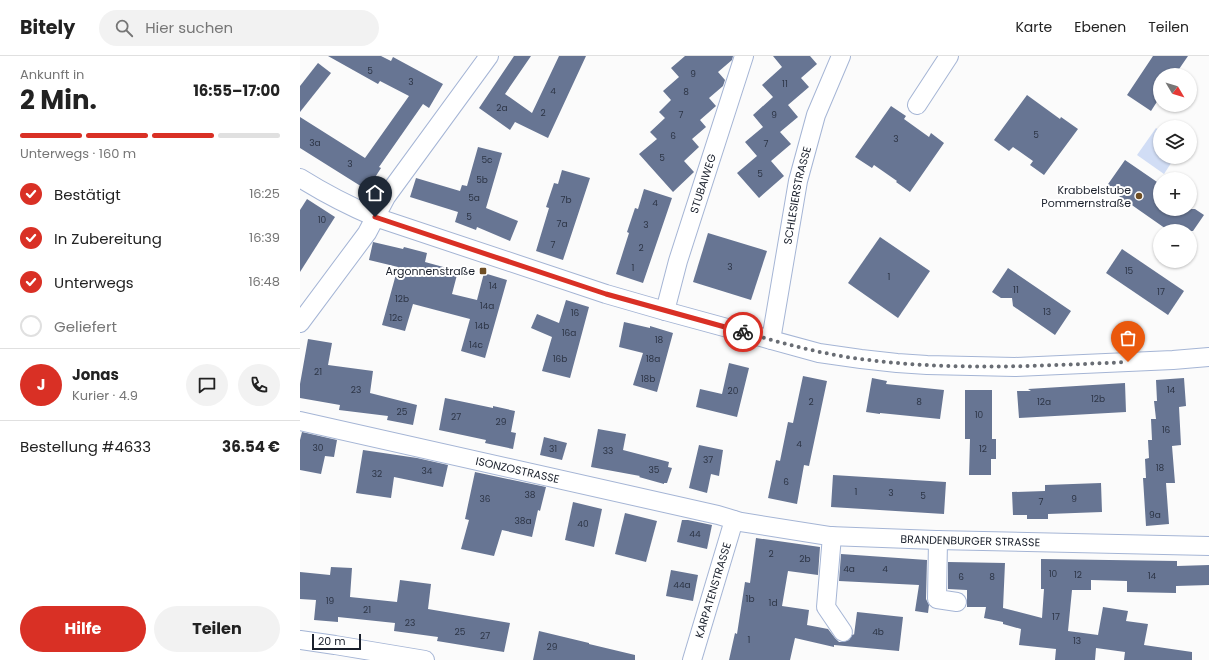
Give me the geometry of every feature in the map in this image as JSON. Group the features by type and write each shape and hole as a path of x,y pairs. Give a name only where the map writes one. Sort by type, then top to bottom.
{"street":[{"path":"300,323 367,233 386,197 489,56"},
{"name":"STUBAIWEG","path":"665,312 678,261 744,56"},
{"name":"SCHLESIERSTRASSE","path":"771,340 798,181 816,115 840,56"},
{"path":"917,105 949,56"},
{"path":"300,178 351,207 375,217 598,292 665,312 819,352 861,360 934,365 1015,367 1209,357"},
{"name":"ISONZOSTRASSE","path":"300,421 718,515 734,520"},
{"name":"BRANDENBURGER STRASSE","path":"734,520 832,536 1209,546"},
{"name":"KARPATENSTRASSE","path":"692,660 734,520"},
{"path":"832,536 826,608 843,632"},
{"path":"938,540 937,599 957,602"},
{"path":"300,640 425,660"}],"shaded area":[{"path":"1153,132 1153,164 1170,164 1165,172 1161,172 1137,155"}],"building":[{"path":"328,56 381,56 391,61 393,57 443,84 429,108 423,104 379,167 381,168 367,190 300,148 300,117 365,158 409,96 380,81 378,84"},
{"path":"514,56 531,56 505,94 532,113 559,56 586,56 548,138 515,122 510,130 479,108"},
{"path":"685,56 733,56 732,60 718,72 725,80 723,86 709,98 716,106 700,120 706,127 692,139 699,147 684,161 694,172 673,192 639,154 657,139 650,132 665,118 659,112 671,100 663,91 679,77 671,68"},
{"path":"773,56 810,56 817,64 801,78 809,87 788,105 798,117 780,132 791,144 771,161 784,176 759,198 737,173 757,156 745,142 763,127 753,115 773,97 762,85 782,67"},
{"path":"1153,56 1188,56 1180,68 1153,68 1153,108 1151,111 1127,95"},
{"path":"318,63 331,73 300,112 300,86"},
{"path":"1027,95 1060,119 1061,117 1078,129 1044,175 1030,165 1033,161 1013,147 1009,151 994,140"},
{"path":"891,106 906,116 904,119 929,137 931,133 944,143 910,192 874,165 872,168 855,157"},
{"path":"478,147 502,153 486,208 518,221 510,241 477,227 476,230 455,222 458,212 410,197 416,178 460,191 462,185 467,186"},
{"name":"Krabbelstube Pommernstraße","path":"1125,160 1153,179 1153,216 1197,216 1197,210 1204,215 1197,225 1159,224 1106,187"},
{"path":"562,170 590,178 563,260 536,251 549,208 546,207 554,183 558,184"},
{"path":"644,189 672,198 643,283 616,274 629,233 627,232 635,208 638,209"},
{"path":"307,199 335,217 300,272 300,210"},
{"path":"708,233 767,251 751,300 693,282"},
{"path":"880,237 930,271 898,318 848,283"},
{"path":"373,242 403,249 404,247 427,253 425,262 458,271 452,294 477,300 484,273 507,280 485,358 461,351 470,319 413,304 405,331 382,325 398,267 369,260"},
{"path":"1122,249 1184,291 1168,315 1106,273"},
{"path":"1008,268 1071,311 1055,335 1013,306 1012,298 1001,298 992,292"},
{"path":"566,300 589,307 570,378 542,371 552,337 531,328 537,314 559,323"},
{"path":"624,322 650,328 650,326 673,333 657,392 633,385 643,353 619,347"},
{"path":"308,339 332,343 328,365 373,371 370,393 417,405 413,425 387,420 388,416 339,410 340,405 300,398 300,384"},
{"path":"729,363 749,368 737,417 696,407 700,389 722,394"},
{"path":"803,376 827,381 809,466 804,465 797,504 768,498 776,460 780,461 788,422 793,423"},
{"path":"872,378 887,381 886,384 944,390 940,419 866,412"},
{"path":"1184,378 1186,406 1179,407 1181,445 1172,446 1175,483 1166,483 1169,524 1146,526 1143,478 1146,478 1145,459 1149,458 1148,440 1152,440 1151,419 1156,419 1154,401 1157,401 1156,380"},
{"path":"1125,383 1126,412 1019,418 1017,391"},
{"path":"965,390 992,390 992,439 996,439 996,459 991,459 991,475 969,475 970,439 965,439"},
{"path":"445,398 515,411 511,432 516,433 513,449 485,443 486,440 439,430"},
{"path":"598,429 626,434 623,450 669,462 668,467 672,468 667,483 664,484 639,477 640,476 591,467"},
{"path":"302,432 337,440 334,457 325,456 321,474 300,470 300,440"},
{"path":"544,437 567,443 562,460 540,455"},
{"path":"699,445 723,450 719,476 711,474 707,493 689,488"},
{"path":"363,450 417,458 448,465 443,487 394,477 391,498 356,493"},
{"path":"475,472 546,487 540,511 538,510 532,537 502,530 494,556 461,549 469,520 465,519"},
{"path":"833,475 946,482 944,514 831,507"},
{"path":"1101,483 1102,512 1048,514 1048,519 1027,519 1027,515 1013,515 1012,492 1045,491 1045,485"},
{"path":"573,502 602,509 594,547 565,540"},
{"path":"625,513 657,521 646,562 615,554"},
{"path":"682,520 712,525 707,549 677,542"},
{"path":"756,538 820,547 818,575 788,571 782,606 809,610 807,625 828,629 839,642 849,640 853,634 854,635 857,612 903,617 899,651 834,645 834,647 795,638 790,660 729,660 735,633 737,634 745,582 750,583"},
{"path":"841,554 927,560 926,599 929,605 928,613 915,611 919,585 839,581"},
{"path":"1041,559 1177,561 1177,566 1209,565 1209,585 1176,586 1176,593 1127,592 1127,581 1091,580 1091,590 1072,590 1068,631 1098,635 1103,607 1128,611 1126,621 1148,624 1144,645 1192,652 1192,660 1124,660 1125,652 1096,648 1095,660 1055,660 1056,649 1019,645 1021,629 1003,624 1003,622 984,618 986,607 967,607 967,590 948,589 948,562 1005,563 1003,608 1042,618 1044,589 1041,589"},
{"path":"331,567 352,568 350,597 397,602 400,580 431,584 428,609 510,623 504,652 437,641 438,637 394,631 395,623 338,617 338,622 314,620 316,600 300,599 300,572 330,575"},
{"path":"671,570 698,575 693,601 666,596"},
{"path":"539,631 635,655 635,660 533,660"}],"way so far":[{"path":"743,332 819,352 861,360 897,363 1015,367 1128,362"}],"place":[{"name":"Krabbelstube Pommernstraße","path":"1139,196"},
{"name":"Argonnenstraße","path":"483,271"}],"route":[{"path":"375,217 606,294 665,312 743,332"}]}
